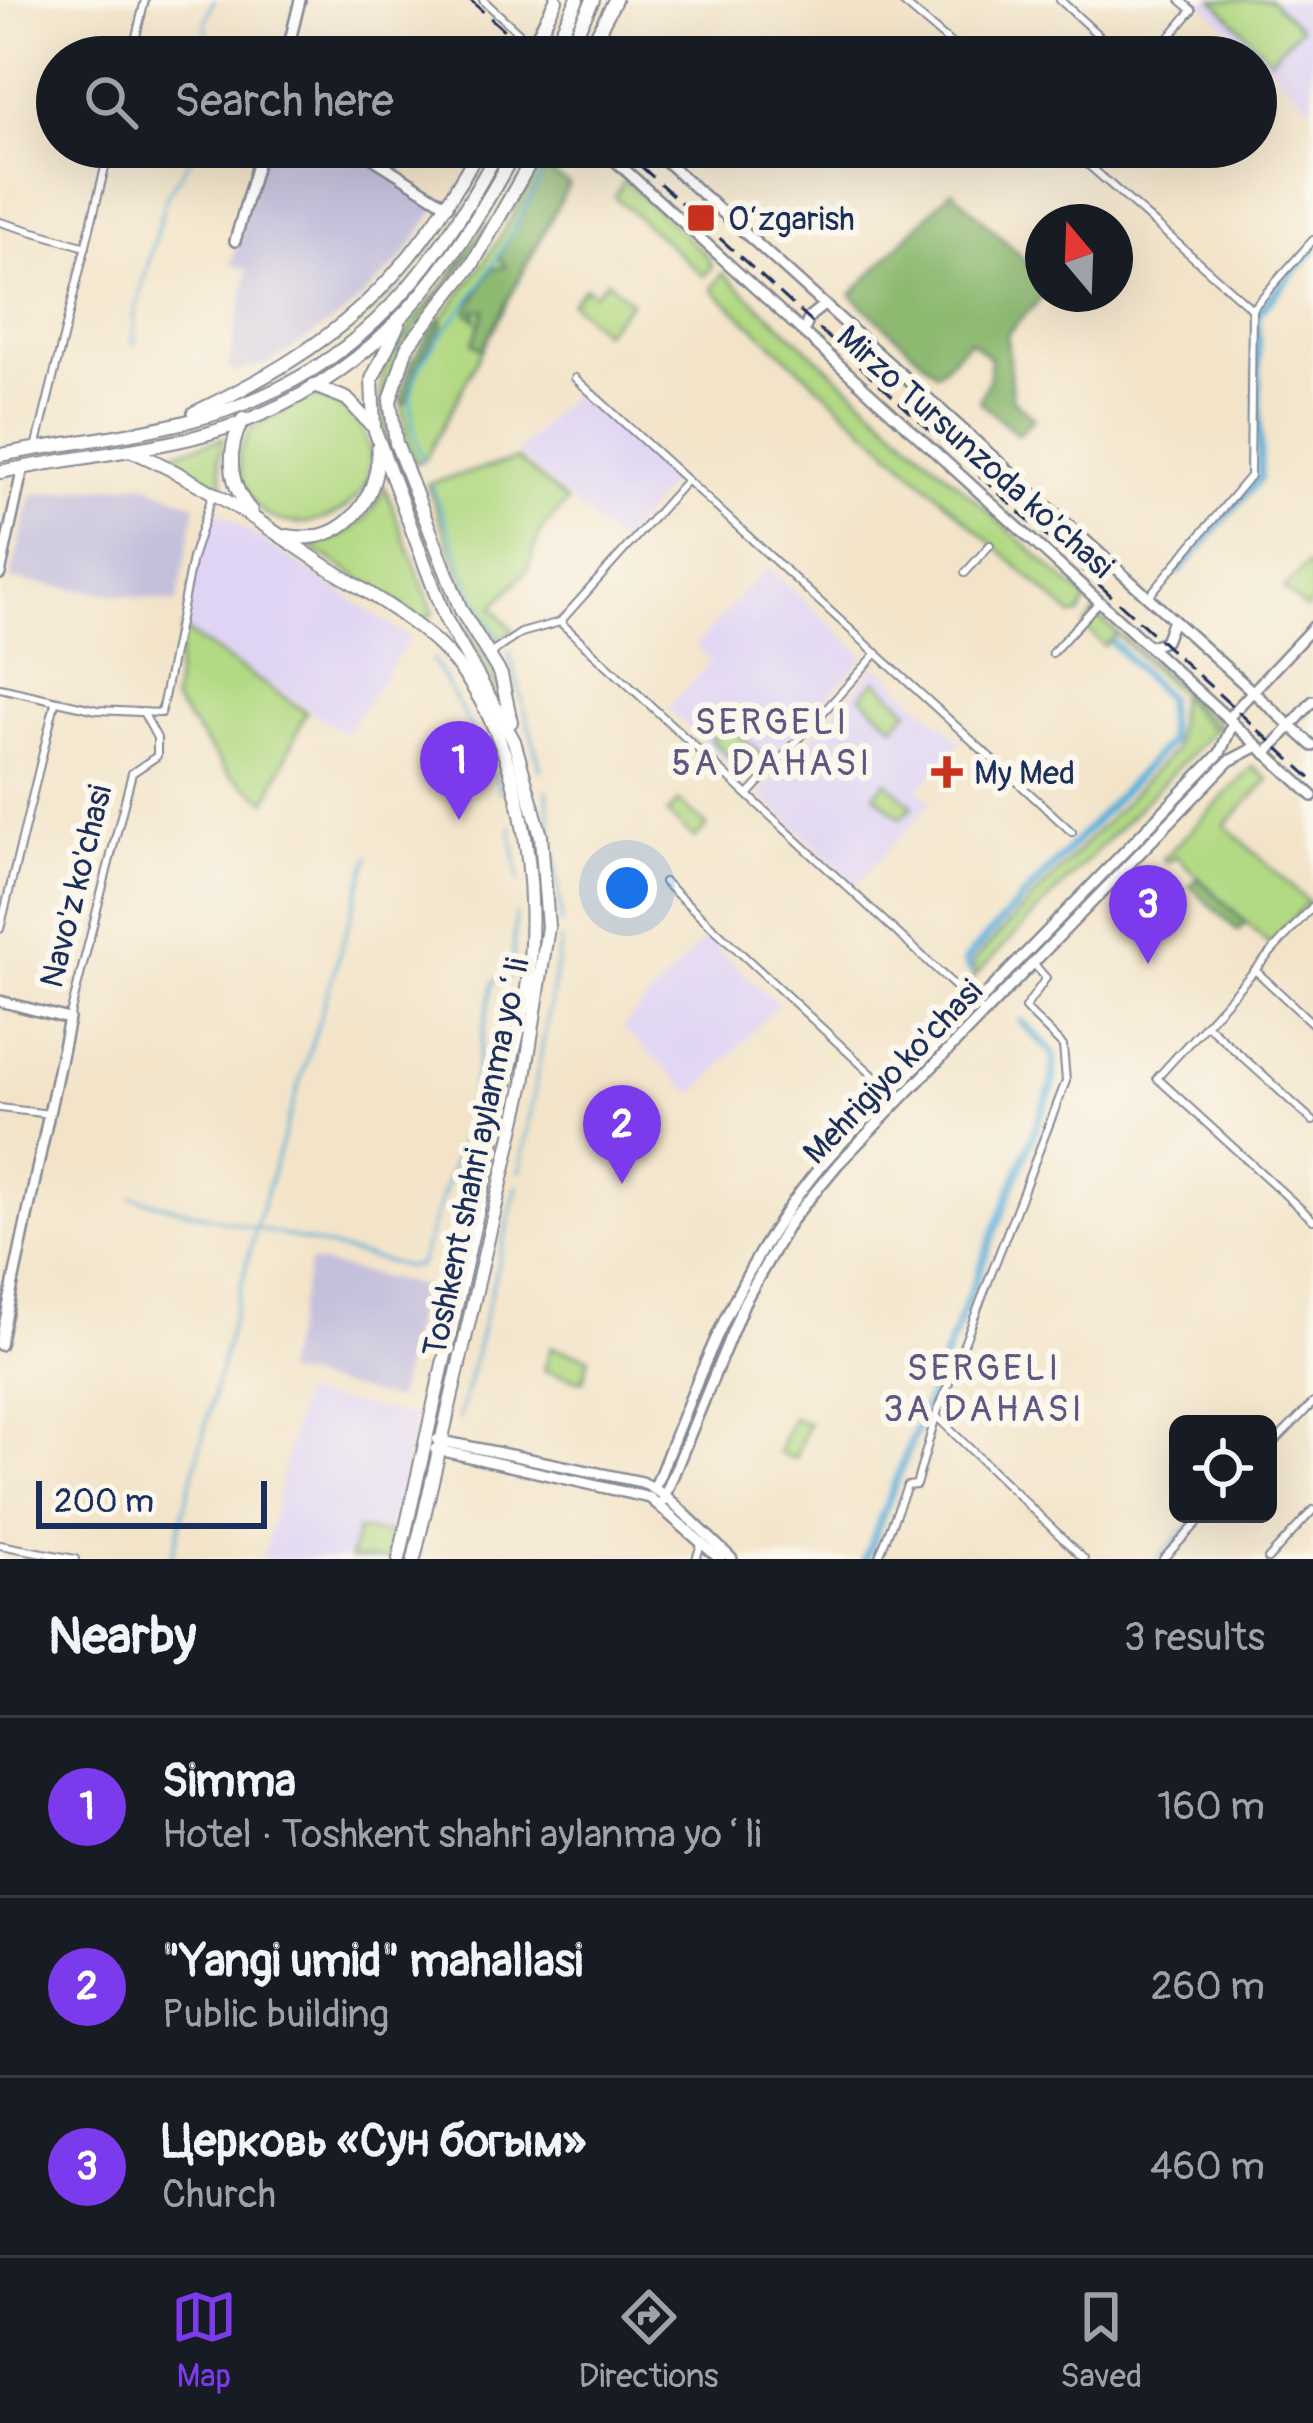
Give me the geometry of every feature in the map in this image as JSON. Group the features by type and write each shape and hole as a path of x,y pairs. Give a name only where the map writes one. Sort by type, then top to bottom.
{"highway":[{"path":"538,36 556,0"},
{"path":"560,36 578,0"},
{"path":"575,36 593,0"},
{"path":"596,36 615,0"},
{"path":"144,431 229,396 326,338 402,271 469,168"},
{"path":"0,455 144,431 259,400 292,383 361,336 413,285 464,217 489,168"},
{"path":"0,472 130,450 242,422 318,386 398,325 476,224 506,168"},
{"path":"514,741 503,682 457,600 396,443 390,401 405,351 472,265 528,168"},
{"path":"476,224 509,205"},
{"name":"Toshkent shahri aylanma yoʻli","path":"259,400 233,444 233,478 247,507 271,529 309,538 352,519 375,484 372,379 398,325"},
{"name":"Toshkent shahri aylanma yoʻli","path":"292,383 318,386 355,405 376,436 448,624 514,741 541,836 548,895 543,977 524,1083 414,1559"},
{"name":"Toshkent shahri aylanma yoʻli","path":"130,450 271,529 429,637 451,658 485,715 527,839 533,948 508,1079 399,1559"},
{"path":"429,637 433,622 448,624"},
{"path":"508,1079 514,1085 524,1083"},
{"path":"487,1171 496,1168 502,1175"}],"main road":[{"path":"291,36 300,0"},
{"path":"235,241 256,168"},
{"path":"388,168 448,206"},
{"name":"Mirzo Tursunzoda ko'chasi","path":"623,168 1313,796"},
{"name":"Mirzo Tursunzoda ko'chasi","path":"673,168 1146,600 1313,746"},
{"path":"803,331 810,316 824,305"},
{"path":"0,574 23,467"},
{"path":"1150,646 1166,641 1172,622"},
{"name":"Mehrigiyo ko'chasi","path":"664,1500 744,1303 778,1239 838,1164 1220,753 1230,720 1313,628"},
{"name":"Mehrigiyo ko'chasi","path":"655,1487 758,1250 810,1178 891,1093 1033,963 1235,755 1262,750 1313,701"},
{"name":"Navo'z ko'chasi","path":"0,1001 68,1019 0,1346"},
{"path":"425,1442 655,1487 720,1559"},
{"path":"440,1445 664,1500 732,1559"}],"street":[{"path":"136,36 145,0"},
{"path":"483,0 516,36"},
{"path":"900,0 942,36"},
{"path":"1060,0 1099,36"},
{"path":"1170,36 1192,10 1186,2"},
{"path":"36,448 105,168"},
{"path":"1098,168 1252,309"},
{"path":"0,222 86,247"},
{"path":"1146,600 1250,476 1252,309 1313,240"},
{"path":"575,378 1072,832"},
{"path":"490,654 521,633 560,622 687,481"},
{"path":"0,688 55,703 161,712 191,558 213,493"},
{"path":"965,573 990,545"},
{"path":"1052,652 1100,600"},
{"path":"560,622 980,1009"},
{"path":"749,794 877,653"},
{"path":"0,928 55,703"},
{"name":"Navo'z ko'chasi","path":"68,1019 132,772 157,756 158,738 143,712"},
{"path":"664,882 891,1093"},
{"path":"1313,906 1157,1078 1313,1220"},
{"path":"1305,915 1313,922"},
{"path":"878,1559 907,1486 916,1485 936,1416 1066,1081 1064,1046 1025,1008 1046,978 1033,963"},
{"path":"1255,970 1313,1024"},
{"path":"1206,1024 1313,1121"},
{"path":"0,1108 50,1114"},
{"path":"1277,1440 1313,1402"},
{"path":"936,1416 1084,1559"},
{"path":"1268,1559 1313,1510"},
{"path":"1162,1559 1197,1523"},
{"path":"695,1559 702,1542"},
{"path":"0,1545 75,1559"}],"shaded area":[{"path":"1313,0 1313,108 1277,74 1277,36 1237,36 1202,3"},
{"path":"259,168 380,168 440,203 402,259 346,313 272,362 235,373 228,368 248,270 231,264"},
{"path":"573,392 675,477 619,545 517,453"},
{"path":"144,483 196,505 177,603 10,580 32,495"},
{"path":"212,507 410,638 346,734 182,627"},
{"path":"768,566 865,656 749,784 668,708 711,661 695,646"},
{"path":"877,665 961,742 919,789 932,802 857,884 759,794"},
{"path":"705,938 778,1004 694,1095 622,1028"},
{"path":"310,1261 422,1286 396,1400 283,1373"},
{"path":"301,1394 416,1417 384,1559 263,1559"}],"green space":[{"path":"1214,0 1270,0 1300,28 1277,52 1277,36 1248,36"},
{"path":"474,168 481,168 442,230 387,296 320,351 235,398 317,349 382,294 437,229"},
{"path":"538,168 569,184 426,458 415,463 403,406 412,364 507,225"},
{"path":"544,170 569,184 482,349 473,343 485,310 475,310 476,320 467,312 492,269 506,267 499,257"},
{"path":"624,180 708,257 712,267 704,276 615,197"},
{"path":"952,190 1025,261 1028,312 1007,334 1012,398 1034,418 1018,435 979,401 989,379 990,358 970,340 937,373 851,295"},
{"path":"495,221 400,349 385,407 391,440 456,610 497,674 502,697 463,629 419,540 387,448 380,408 383,375 394,349 474,240"},
{"path":"723,273 1087,600 1079,615 1072,616 712,289"},
{"path":"607,280 631,302 603,332 571,303 585,287 594,294"},
{"path":"440,318 443,325 418,362 406,403 400,400 412,360"},
{"path":"312,398 333,402 350,414 359,425 370,458 365,486 346,507 320,520 292,523 265,513 246,491 239,452 251,428"},
{"path":"223,438 219,458 224,488 166,455"},
{"path":"518,459 567,502 540,532 528,569 493,607 513,630 497,641 468,599 427,484"},
{"path":"384,485 434,614 421,619 308,545 334,539 355,527 373,509"},
{"path":"1307,565 1313,570 1313,602 1306,609 1284,589"},
{"path":"1094,613 1214,716 1224,735 1116,634 1104,646 1084,626"},
{"path":"182,629 306,712 267,801 230,775 173,701"},
{"path":"876,680 909,710 894,726 861,696"},
{"path":"1179,696 1213,731 972,979 975,960 1174,750"},
{"path":"727,723 761,754 745,772 711,740"},
{"path":"1253,767 1269,780 1225,825 1308,902 1270,945 1176,856 1168,862 1163,859"},
{"path":"886,781 913,806 901,818 874,794"},
{"path":"679,801 707,826 695,839 667,814"},
{"path":"1198,878 1246,923 1238,931 1190,886"},
{"path":"551,1347 589,1357 583,1381 544,1370"},
{"path":"792,1418 808,1424 795,1459 778,1453"},
{"path":"357,1530 393,1534 387,1559 350,1559"}],"waterway":[{"path":"208,36 205,22 214,0"},
{"path":"134,344 134,317 166,197 185,168"},
{"path":"423,460 413,428 415,380 435,342 491,268 539,183 540,171"},
{"path":"1178,572 1260,478 1257,314 1313,250"},
{"path":"432,485 473,593 500,639"},
{"path":"969,969 966,962 972,953 1169,742 1166,697 1113,643"},
{"path":"509,651 541,770"},
{"path":"433,660 480,744"},
{"path":"492,766 500,792"},
{"path":"547,790 562,924"},
{"path":"511,827 519,881"},
{"path":"172,1557 259,1216 369,857"},
{"path":"132,1197 408,1267 419,1265 465,1128 492,987 495,980 511,976 516,915"},
{"path":"520,1172 561,940"},
{"path":"865,1559 1053,1084 1054,1054 1022,1022"},
{"path":"459,1419 517,1187"},
{"path":"1277,1431 1313,1393"},
{"path":"1157,1559 1191,1523"}],"railway":[{"path":"470,0 510,36"},
{"path":"643,168 1313,780"}],"place":[{"name":"O‘zgarish","path":"701,218"},
{"name":"My Med","path":"947,772"},
{"name":"Simma","path":"459,820"},
{"name":"Церковь «Сун богым»","path":"1148,964"},
{"name":"\"Yangi umid\" mahallasi","path":"622,1184"}],"district":[{"name":"SERGELI 5A DAHASI","path":"772,742"},
{"name":"SERGELI 3A DAHASI","path":"984,1388"}]}
